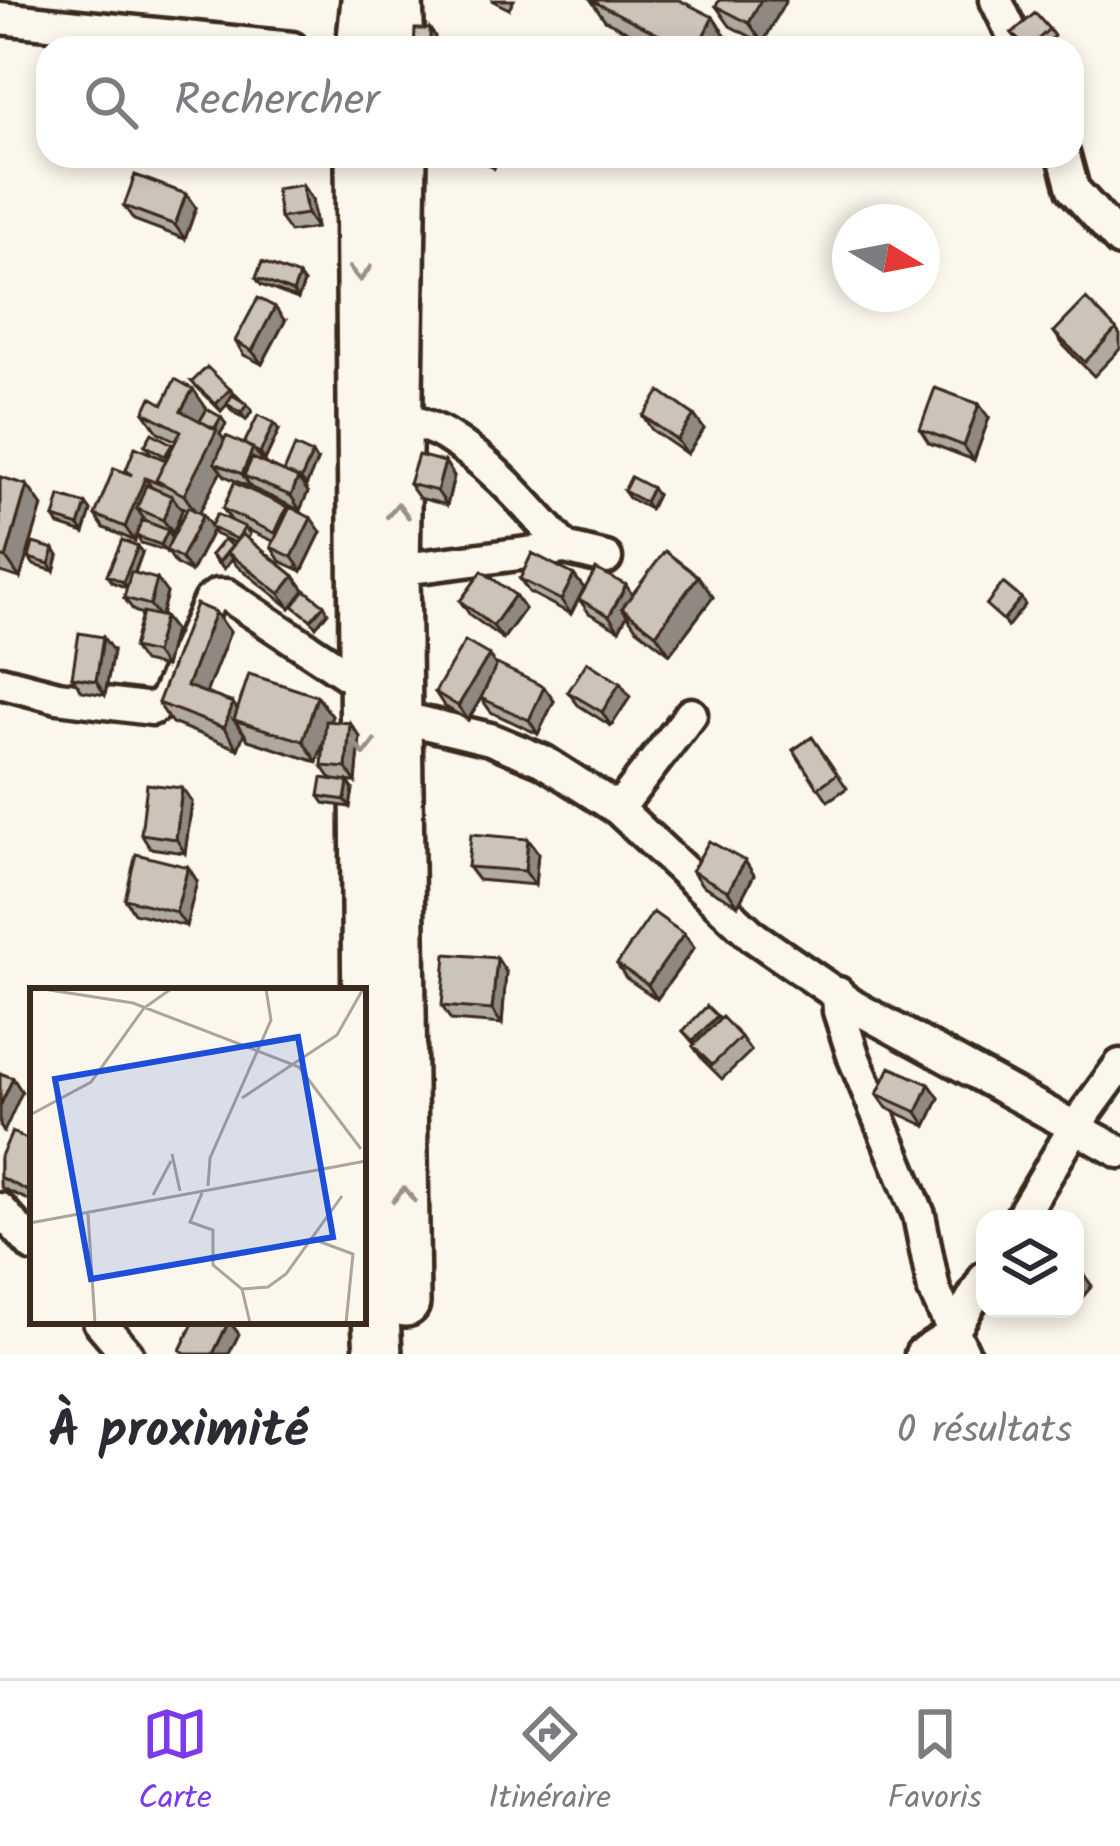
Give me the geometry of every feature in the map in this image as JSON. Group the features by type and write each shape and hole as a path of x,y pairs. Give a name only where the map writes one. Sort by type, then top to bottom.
{"main road":[{"path":"360,36 365,0"},
{"path":"399,0 400,36"},
{"path":"359,168 368,1152 378,1354"},
{"path":"403,168 396,570 407,1354"}],"street":[{"path":"997,0 1014,36"},
{"path":"0,18 175,36"},
{"path":"1067,168 1072,189 1120,241"},
{"path":"400,417 443,433 470,454 518,494 565,548"},
{"path":"396,570 565,548 605,558"},
{"path":"0,682 58,697 152,709 165,701 209,601 227,595 363,685"},
{"path":"618,808 691,714"},
{"path":"397,727 420,722 490,739 543,761 618,808 754,937 855,1007 1120,1153"},
{"path":"838,993 854,1058 920,1215 934,1290 958,1344"},
{"path":"1025,1210 1075,1127 1120,1065"},
{"path":"958,1344 976,1299"},
{"path":"102,1324 127,1354"},
{"path":"922,1354 958,1344"}],"building":[{"path":"591,0 679,0 713,17 703,36 662,36"},
{"path":"719,0 761,0 749,23 716,6"},
{"path":"1035,13 1049,29 1042,36 1012,33"},
{"path":"415,29 430,29 430,36 415,36"},
{"path":"135,175 186,194 175,225 124,206"},
{"path":"302,185 307,214 280,218 276,189"},
{"path":"262,262 299,276 293,292 256,278"},
{"path":"258,298 275,307 252,351 235,341"},
{"path":"1086,299 1116,329 1085,362 1054,332"},
{"path":"207,367 230,389 216,404 192,382"},
{"path":"175,379 193,389 181,411 217,430 184,495 156,480 181,431 144,412 151,397 163,404"},
{"path":"935,388 979,404 964,446 920,429"},
{"path":"660,391 694,415 677,440 643,416"},
{"path":"232,395 247,404 241,413 227,404"},
{"path":"207,409 221,417 214,429 200,421"},
{"path":"258,415 274,423 260,453 244,444"},
{"path":"152,433 172,444 165,456 145,445"},
{"path":"226,436 253,448 242,474 215,463"},
{"path":"295,446 312,454 301,479 284,472"},
{"path":"135,447 166,460 156,480 159,484 145,478 125,527 95,515 114,468 132,475 126,470"},
{"path":"418,455 445,462 437,491 409,484"},
{"path":"252,458 298,478 291,496 244,476"},
{"path":"0,477 27,485 6,558 0,556"},
{"path":"631,477 652,488 645,502 624,491"},
{"path":"234,483 287,507 275,533 223,509"},
{"path":"146,485 172,496 163,520 137,509"},
{"path":"60,496 86,504 79,526 54,518"},
{"path":"188,507 203,515 181,558 166,550"},
{"path":"290,507 311,518 292,557 271,547"},
{"path":"217,514 245,527 237,539 210,527"},
{"path":"142,520 168,530 161,545 136,536"},
{"path":"242,534 294,576 280,594 227,552"},
{"path":"224,539 232,546 219,562 211,555"},
{"path":"122,540 138,546 123,582 107,575"},
{"path":"33,543 54,549 49,564 29,558"},
{"path":"665,551 698,576 656,634 622,608"},
{"path":"532,553 574,575 561,600 520,579"},
{"path":"596,569 626,585 609,616 579,599"},
{"path":"482,571 515,595 493,626 460,601"},
{"path":"131,572 157,579 150,605 124,598"},
{"path":"1003,583 1021,598 1003,620 986,605"},
{"path":"305,590 324,605 311,620 293,606"},
{"path":"196,604 215,612 187,686 233,703 224,728 158,703"},
{"path":"143,612 164,617 155,653 133,648"},
{"path":"79,633 103,637 96,681 72,677"},
{"path":"465,641 489,655 458,706 435,692"},
{"path":"587,662 620,683 602,712 568,692"},
{"path":"497,664 544,687 529,720 481,698"},
{"path":"249,674 317,696 303,741 234,720"},
{"path":"326,721 350,723 346,768 322,766"},
{"path":"812,737 837,774 818,788 793,750"},
{"path":"322,778 348,782 345,800 319,796"},
{"path":"147,784 182,788 176,839 141,834"},
{"path":"471,834 528,839 525,871 468,867"},
{"path":"709,841 745,861 728,891 692,871"},
{"path":"136,854 188,867 176,912 125,899"},
{"path":"653,912 684,934 648,985 617,964"},
{"path":"446,954 497,958 492,1010 442,1006"},
{"path":"707,1006 717,1016 693,1041 683,1031"},
{"path":"722,1017 741,1037 712,1065 693,1046"},
{"path":"890,1067 929,1084 917,1112 877,1094"},
{"path":"0,1073 13,1078 0,1106"},
{"path":"12,1132 30,1141 30,1192 0,1177 0,1158"},
{"path":"193,1324 228,1324 213,1354 180,1350"}]}
